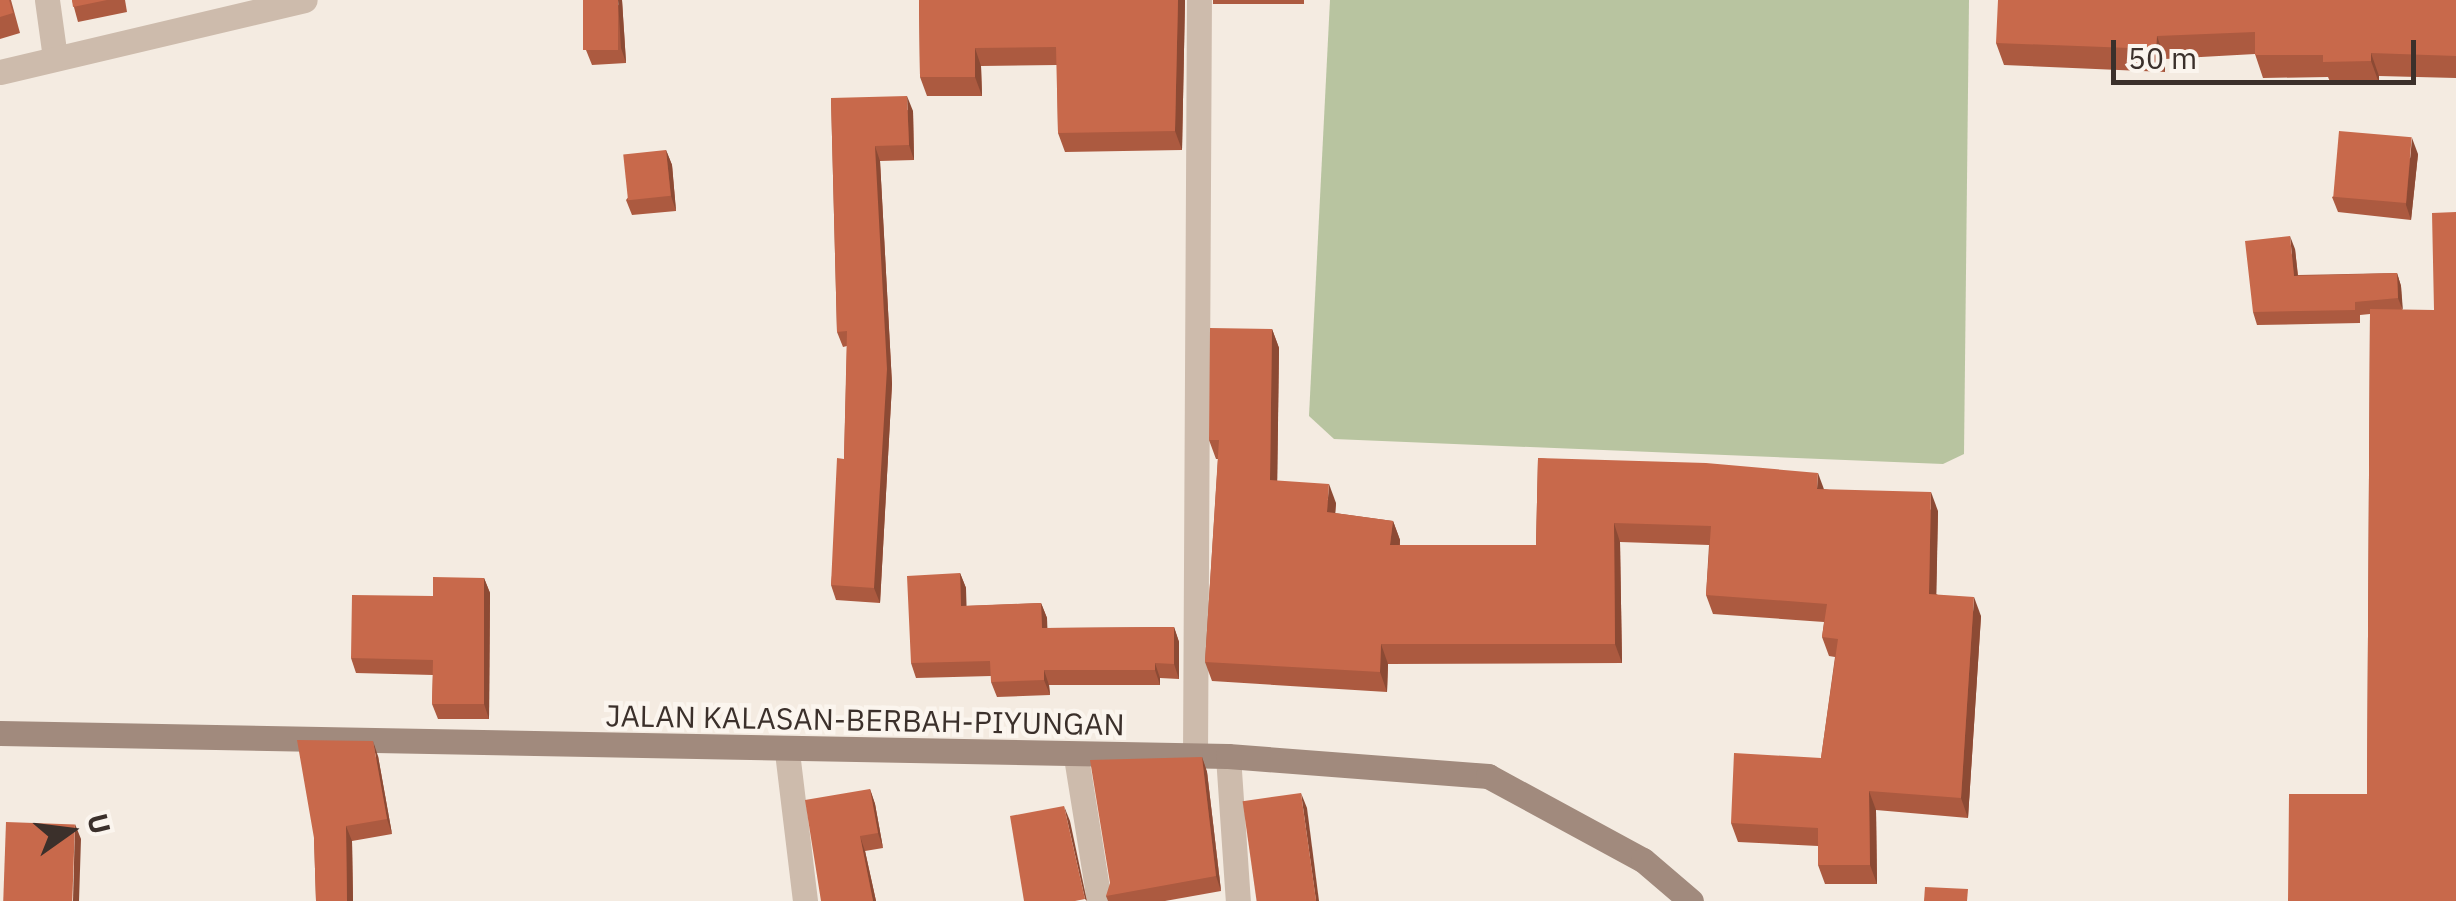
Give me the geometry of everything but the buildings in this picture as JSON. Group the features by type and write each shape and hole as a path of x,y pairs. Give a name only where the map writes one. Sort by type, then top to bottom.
{"street":[{"path":"47,0 55,58"},
{"path":"0,72 305,0"},
{"path":"1195,757 1199,0"},
{"name":"JALAN KALASAN-BERBAH-PIYUNGAN","path":"0,732 787,752 1228,756 1488,776 1643,860 1691,901"},
{"path":"787,752 805,901"},
{"path":"1228,756 1238,901"},
{"path":"1076,757 1099,901"}],"green space":[{"path":"1330,0 1969,0 1964,454 1943,464 1334,439 1309,416"}]}
